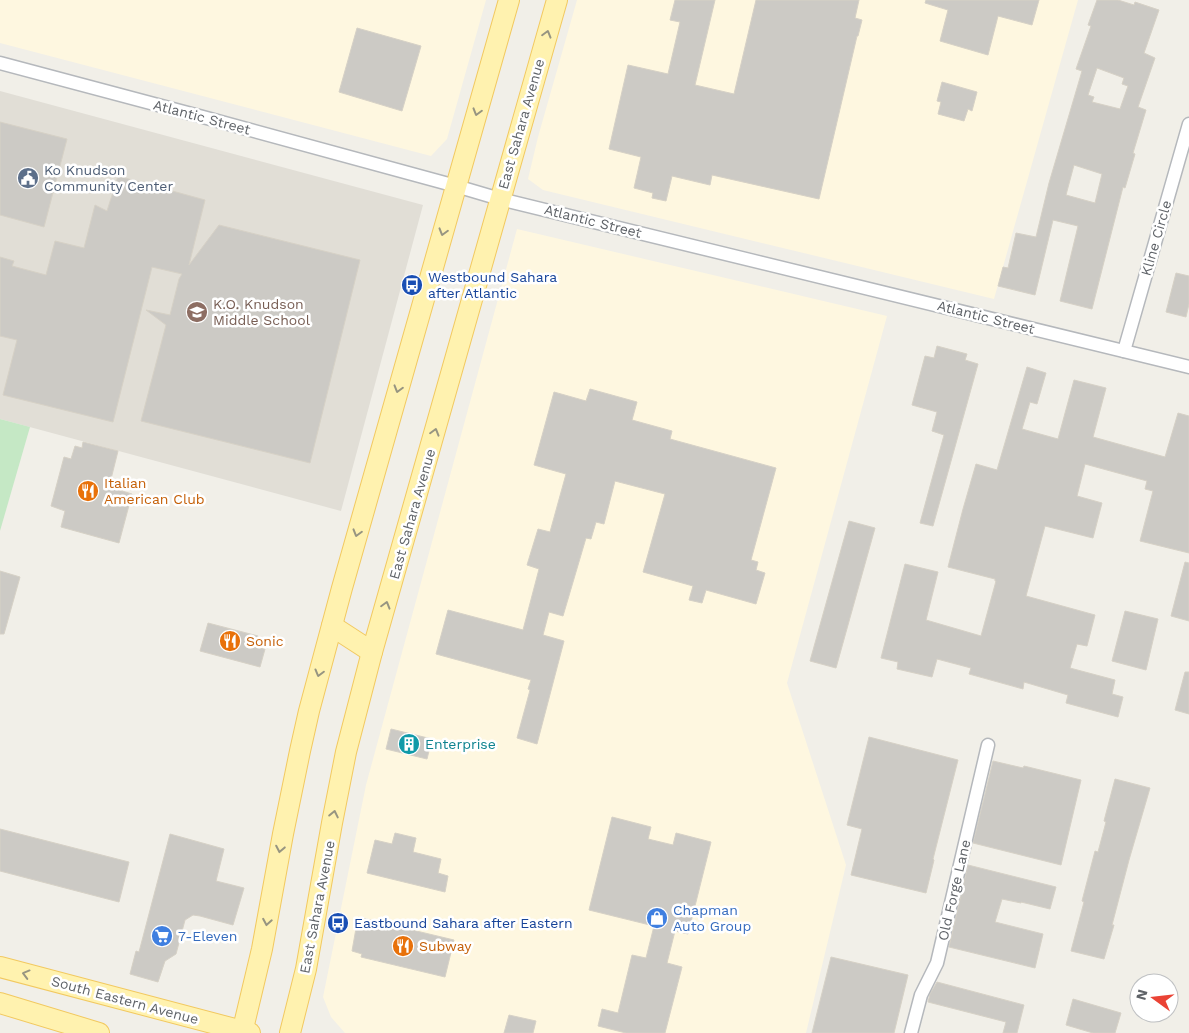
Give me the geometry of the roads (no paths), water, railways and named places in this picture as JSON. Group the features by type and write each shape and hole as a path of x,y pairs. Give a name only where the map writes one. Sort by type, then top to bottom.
{"main road":[{"path":"245,1032 300,751 347,569 509,0"},
{"name":"East Sahara Avenue","path":"290,1033 306,969 346,752 372,652 557,0"},
{"path":"332,626 372,652"},
{"name":"South Eastern Avenue","path":"0,967 245,1032"},
{"path":"0,1003 99,1033"}],"street":[{"name":"Atlantic Street","path":"0,63 500,198 1189,367"},
{"name":"Kline Circle","path":"1124,351 1189,124"},
{"name":"Old Forge Lane","path":"911,1033 921,995 937,963 988,744"}],"place":[{"name":"Ko Knudson Community Center","path":"28,178"},
{"name":"Westbound Sahara after Atlantic","path":"412,285"},
{"name":"K.O. Knudson Middle School","path":"197,312"},
{"name":"Italian American Club","path":"88,491"},
{"name":"Sonic","path":"230,641"},
{"name":"Enterprise","path":"409,744"},
{"name":"Chapman Auto Group","path":"657,918"},
{"name":"Eastbound Sahara after Eastern","path":"338,923"},
{"name":"7-Eleven","path":"162,936"},
{"name":"Subway","path":"403,946"}]}
